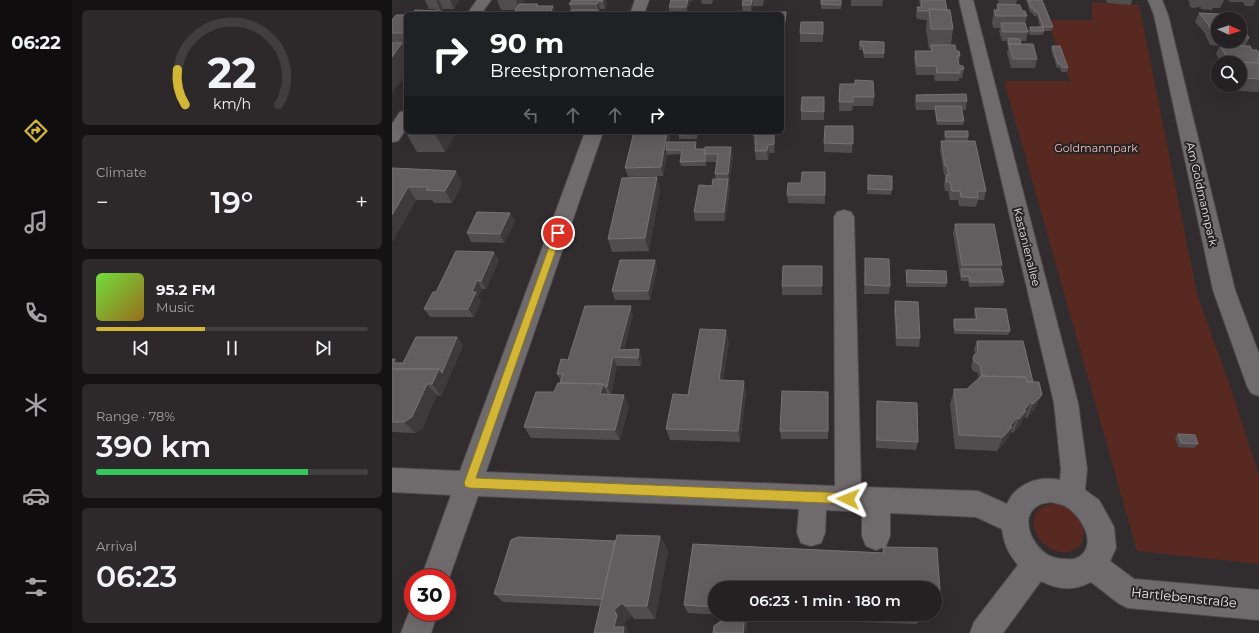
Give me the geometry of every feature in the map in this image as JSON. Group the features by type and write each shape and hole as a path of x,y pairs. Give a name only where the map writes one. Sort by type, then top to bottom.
{"street":[{"path":"475,12 484,0"},
{"path":"638,12 642,0"},
{"name":"Kastanienallee","path":"966,0 1066,403 1074,469 1071,495"},
{"name":"Am Goldmannpark","path":"1155,0 1160,15 1224,290 1259,386"},
{"path":"392,137 404,119"},
{"path":"438,569 593,134"},
{"path":"844,216 848,499"},
{"path":"392,480 978,504 1014,521"},
{"path":"1051,490 1071,495 1089,509 1100,527 1102,548 1093,565 1076,574 1055,573 1036,564 1018,543 1014,521 1020,504 1033,493 1051,490"},
{"path":"811,533 813,497"},
{"path":"876,500 876,536"},
{"path":"985,633 1036,564"},
{"name":"Hartlebenstraße","path":"1093,565 1128,593 1259,605"},
{"path":"416,633 420,621"}],"green space":[{"name":"Goldmannpark","path":"1092,2 1139,5 1197,294 1230,386 1259,475 1259,564 1137,551 1004,81 1070,81 1047,20 1092,20"},
{"path":"1052,504 1071,510 1080,519 1084,531 1082,542 1076,549 1063,552 1052,550 1043,543 1037,535 1033,525 1034,516 1040,509"}],"building":[{"path":"572,0 603,1 598,1 597,4 569,4"},
{"path":"671,0 688,0 686,7 669,7"},
{"path":"743,0 752,0 751,5 742,5"},
{"path":"821,0 841,0 841,5 821,4"},
{"path":"921,0 945,0 947,10 929,9 928,11 918,11 917,7 922,7"},
{"path":"1028,0 1042,0 1053,27 1043,27 1038,12 1035,12 1033,8 1031,8"},
{"path":"519,4 553,6 551,11 515,11"},
{"path":"997,4 1020,5 1022,11 1025,11 1027,16 996,16 994,10 999,10"},
{"path":"929,9 950,10 953,29 931,29"},
{"path":"415,10 441,11 440,12 414,12"},
{"path":"571,10 598,10 598,12 570,12"},
{"path":"784,12 786,12 785,22"},
{"path":"1199,13 1211,14 1211,30 1208,24"},
{"path":"396,15 404,15 404,33 392,33 392,20"},
{"path":"801,22 823,22 823,34 800,33"},
{"path":"1001,23 1025,23 1028,32 1003,32"},
{"path":"1030,27 1043,27 1044,31 1031,31"},
{"path":"1008,38 1020,39 1021,44 1009,45"},
{"path":"860,41 884,42 884,53 864,53 863,46 860,46"},
{"path":"392,43 402,43 392,57"},
{"path":"1009,44 1033,44 1037,59 1013,59"},
{"path":"931,45 955,45 956,51 959,51 960,56 957,56 959,65 963,66 964,69 960,69 960,73 937,73 936,66 917,66 915,51 932,51"},
{"path":"1052,46 1060,46 1068,68 1062,67 1061,64 1058,64"},
{"path":"1247,46 1250,46 1252,50 1257,50 1259,52 1259,59 1257,59 1259,63 1247,63 1247,56 1226,56 1222,48 1247,48"},
{"path":"1247,62 1259,63 1259,79 1247,78"},
{"path":"855,80 873,81 874,97 853,97 853,102 839,102 840,84 855,84"},
{"path":"966,94 967,101 917,101 916,95"},
{"path":"802,97 824,97 824,112 801,111"},
{"path":"935,106 961,106 964,121 937,121"},
{"path":"825,126 853,126 853,144 824,143"},
{"path":"945,131 968,131 968,137 946,137"},
{"path":"634,134 667,134 661,167 625,168"},
{"path":"774,134 774,144 768,145 767,151 755,151 756,135 753,135"},
{"path":"941,141 975,141 986,191 977,191 978,198 961,197 960,191 952,191 950,182 946,182 946,175 949,175 947,166 945,166"},
{"path":"667,142 696,142 695,149 705,149 705,161 680,162 682,150 666,150"},
{"path":"705,147 731,147 728,174 715,174 718,154 705,154"},
{"path":"392,168 456,171 445,191 426,190 428,187 408,187 392,215"},
{"path":"802,172 825,172 825,195 787,195 788,183 801,183"},
{"path":"868,175 892,176 892,190 868,189"},
{"path":"657,177 645,238 608,239 622,178"},
{"path":"713,179 728,179 724,212 694,212 699,185 712,186"},
{"path":"477,212 510,213 500,234 467,233"},
{"path":"955,224 994,224 1002,265 962,265"},
{"path":"456,251 494,252 481,281 477,280 472,292 476,292 468,309 424,309 433,292 436,292"},
{"path":"865,258 889,259 890,286 865,285"},
{"path":"620,260 655,260 648,291 612,291"},
{"path":"783,266 822,266 822,286 782,286"},
{"path":"961,269 1001,269 1004,282 970,282 969,276 962,277"},
{"path":"906,270 946,271 947,283 907,282"},
{"path":"895,301 918,302 920,338 897,338"},
{"path":"585,306 631,306 619,350 639,349 638,358 613,357 607,387 603,384 560,383 563,374 557,374 561,359 568,360"},
{"path":"975,308 1006,309 1010,331 955,330 954,319 977,319"},
{"path":"700,329 726,330 719,380 744,381 738,431 666,429 673,394 688,395"},
{"path":"416,337 457,337 442,373 439,369 392,369 392,359 395,359 393,363 403,363"},
{"path":"977,341 1023,341 1033,382 1027,382 1026,377 982,376 980,365 973,359 974,355 978,353"},
{"path":"392,369 439,369 432,384 427,384 412,417 404,422 392,422"},
{"path":"981,376 1026,377 1027,382 1039,382 1042,395 1033,404 1031,402 1024,410 1026,411 1019,419 1017,418 1010,426 1012,427 1003,437 959,435 954,389 967,389"},
{"path":"558,383 603,384 600,394 624,395 615,430 524,427 536,392 554,392"},
{"path":"782,391 828,392 828,431 780,431"},
{"path":"877,401 917,403 918,442 877,440"},
{"path":"1178,434 1195,435 1198,444 1181,443"},
{"path":"617,535 660,536 647,606 625,606 622,603 614,610 617,615 614,627 624,627 623,633 594,633"},
{"path":"518,537 615,541 602,599 494,594 511,540"},
{"path":"693,544 884,553 883,547 937,548 939,581 708,581 708,607 684,605"},
{"path":"721,621 744,621 743,633 713,633 714,626"}],"route":[{"path":"558,233 469,483 848,499"}]}
